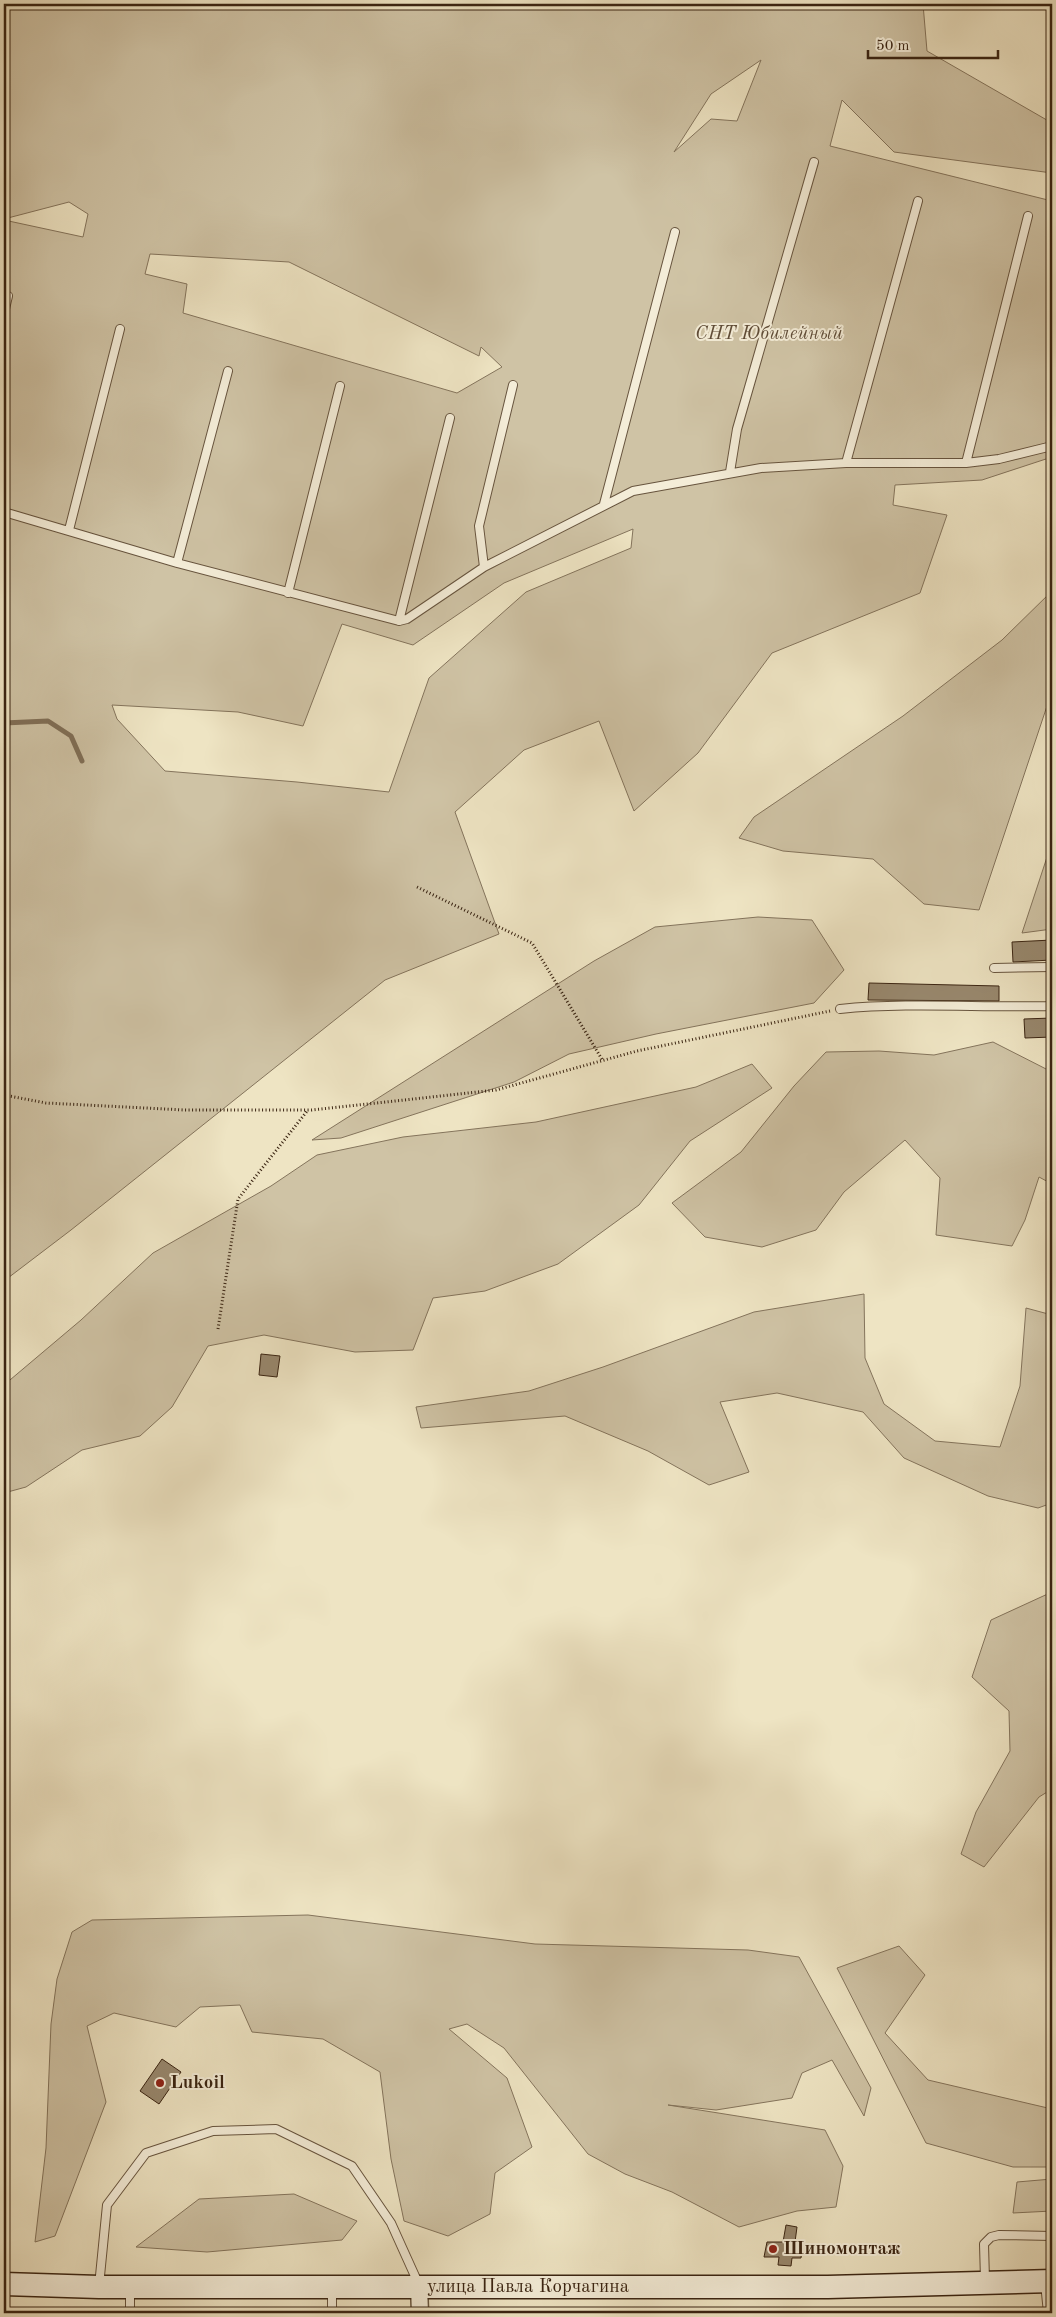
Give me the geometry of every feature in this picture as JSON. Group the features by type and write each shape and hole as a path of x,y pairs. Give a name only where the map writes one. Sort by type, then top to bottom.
{"main road":[{"name":"улица Павла Корчагина","path":"4,2284 99,2287 828,2287 1049,2281"}],"street":[{"path":"419,2287 420,2313"}],"lane":[{"path":"730,472 738,429 814,162"},
{"path":"846,463 918,201"},
{"path":"966,463 1028,216"},
{"path":"604,504 675,232"},
{"path":"4,313 8,296"},
{"path":"69,530 120,329"},
{"path":"177,563 228,371"},
{"path":"484,567 479,526 512,385"},
{"path":"288,593 340,386"},
{"path":"399,621 450,418"},
{"path":"4,512 177,563 399,621 408,619 484,567 604,504 633,491 730,472 761,468 846,463 966,463 999,460 1052,446"},
{"path":"994,968 1052,968"},
{"path":"840,1009 880,1005 993,1008 1052,1006"},
{"path":"99,2287 108,2205 146,2152 213,2131 276,2129 352,2166 391,2223 419,2287"},
{"path":"985,2283 984,2244 991,2237 1052,2236"},
{"path":"1048,2313 1049,2281"},
{"path":"130,2287 130,2313"},
{"path":"332,2287 332,2313"}],"path":[{"path":"417,887 532,943 603,1061"},
{"path":"4,1095 46,1103 185,1110 308,1110 496,1090 638,1051 840,1009"},
{"path":"218,1329 238,1199 308,1110"}],"green space":[{"name":"СНТ Юбилейный","path":"4,4 923,4 927,51 1052,123 1052,173 894,152 842,100 830,146 1052,201 1052,457 982,480 895,485 893,505 947,515 920,593 772,653 698,753 634,811 599,721 524,750 455,812 499,934 385,980 71,1230 4,1281 4,546 10,545 4,543 4,220 83,237 88,214 69,202 4,219","holes":["761,60 737,121 711,119 674,152 711,94","150,254 289,262 479,356 481,347 502,367 457,393 183,313 187,284 145,274","633,529 631,548 526,592 429,678 389,792 165,771 117,719 112,705 238,712 303,726 342,624 413,645 504,583"]},
{"path":"1052,591 1052,691 979,910 924,904 873,859 783,851 739,838 754,817 903,716 1002,640"},
{"path":"1052,842 1052,929 1022,933"},
{"path":"758,917 812,920 844,970 814,1003 656,1034 569,1054 514,1082 341,1138 312,1140 594,961 655,927"},
{"path":"993,1042 1052,1072 1052,1184 1039,1177 1025,1220 1012,1246 936,1235 940,1178 905,1140 844,1192 816,1230 762,1247 705,1237 672,1203 741,1152 794,1086 826,1052 879,1051 934,1055"},
{"path":"752,1064 772,1088 690,1141 639,1205 558,1264 485,1291 433,1298 413,1350 355,1352 264,1335 208,1346 172,1407 140,1436 82,1450 26,1487 4,1493 4,1385 81,1320 153,1253 271,1186 317,1155 403,1137 536,1122 696,1087"},
{"path":"864,1294 865,1358 884,1404 935,1441 1000,1447 1020,1386 1026,1308 1052,1315 1052,1503 1038,1508 988,1496 904,1458 863,1412 777,1393 720,1402 749,1472 709,1485 648,1451 565,1416 421,1428 416,1407 529,1391 603,1367 754,1312"},
{"path":"1052,1592 1052,1789 1039,1797 984,1867 961,1854 976,1812 1010,1751 1009,1711 972,1677 991,1620"},
{"path":"308,1915 535,1944 748,1950 799,1957 871,2088 864,2116 832,2060 802,2073 792,2098 716,2110 668,2105 825,2130 843,2166 836,2207 797,2211 739,2227 672,2192 625,2174 588,2154 504,2048 467,2024 449,2029 507,2078 532,2147 495,2173 490,2214 448,2236 404,2221 391,2159 380,2072 323,2039 252,2032 240,2005 200,2007 176,2027 114,2013 87,2026 106,2102 55,2236 35,2242 46,2148 51,2024 57,1979 72,1932 92,1920"},
{"path":"899,1946 925,1975 885,2033 928,2080 1052,2109 1052,2167 1013,2167 926,2143 837,1968"},
{"path":"1052,2179 1052,2211 1013,2213 1017,2182"},
{"path":"294,2194 357,2221 342,2240 207,2252 136,2247 199,2199"}],"building":[{"path":"1052,940 1052,960 1013,962 1012,942"},
{"path":"869,983 999,986 999,1001 868,1000"},
{"path":"1052,1018 1052,1037 1025,1038 1024,1019"},
{"path":"261,1354 280,1356 277,1377 259,1375"},
{"path":"162,2059 181,2072 159,2104 140,2091"},
{"path":"786,2225 797,2227 795,2242 803,2242 801,2258 792,2258 791,2266 778,2265 779,2257 764,2257 767,2242 783,2242"}],"waterway":[{"path":"4,723 48,721 71,736 82,761"}],"place":[{"name":"Lukoil","path":"160,2083"},
{"name":"Шиномонтаж","path":"773,2249"}]}
